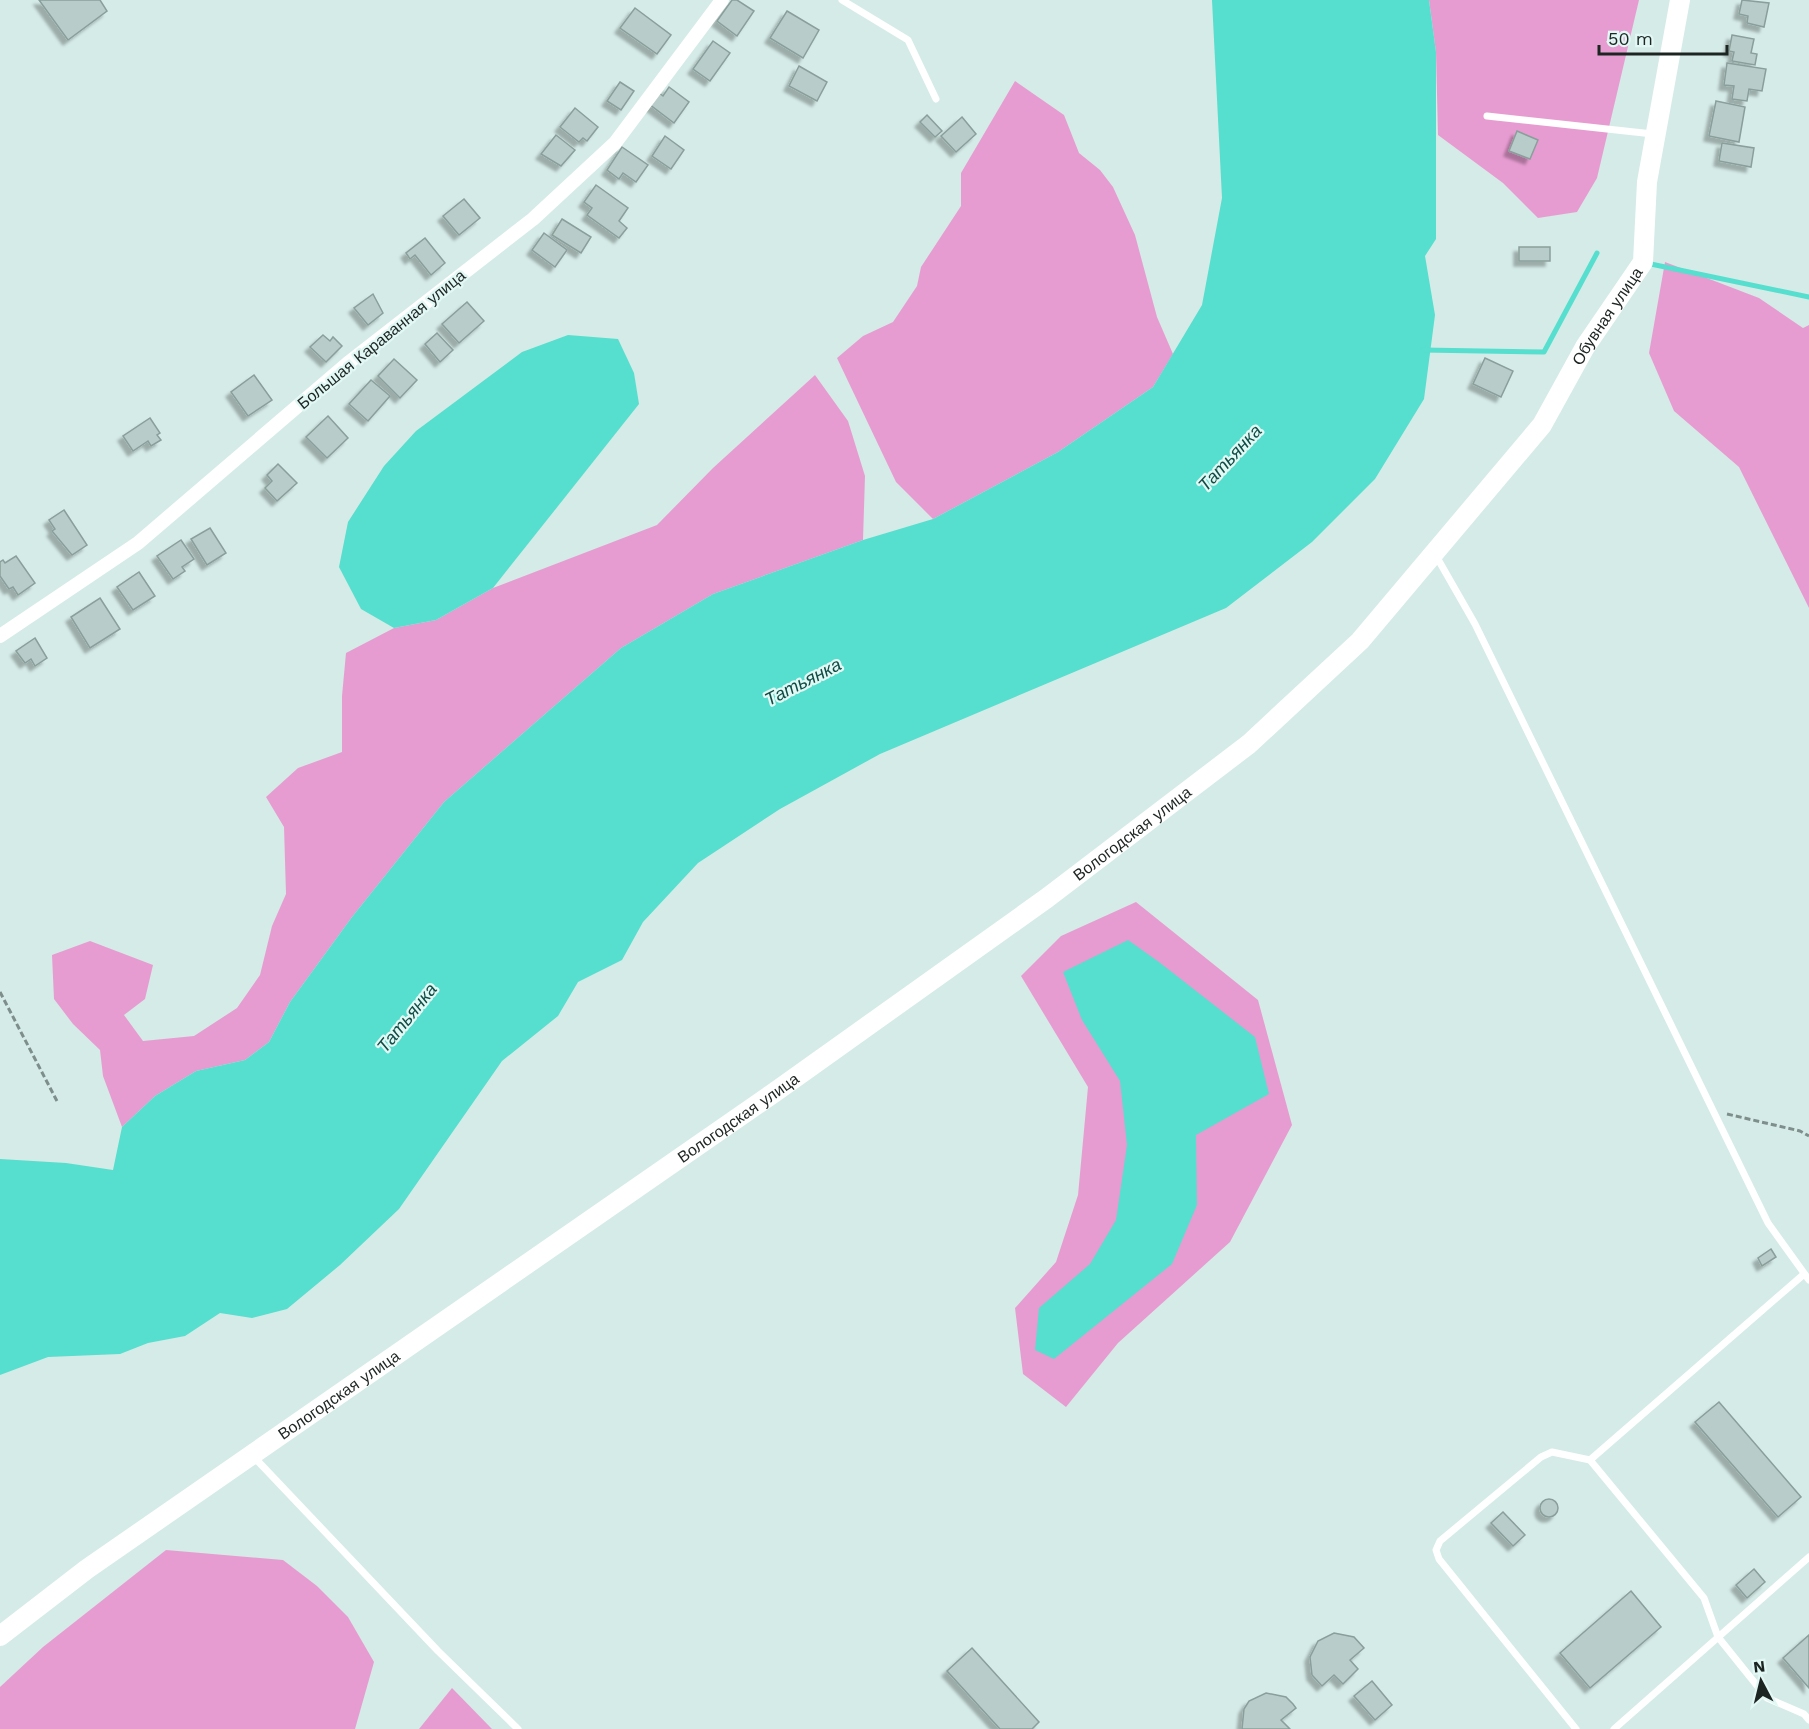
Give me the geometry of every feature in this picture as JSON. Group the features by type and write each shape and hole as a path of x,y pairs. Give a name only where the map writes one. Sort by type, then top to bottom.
{"main road":[{"name":"Обувная улица","path":"1435,554 1542,425 1585,347 1643,262 1647,182 1680,0"},
{"name":"Вологодская улица","path":"0,1636 87,1569 253,1456 824,1057 1047,898 1150,821 1249,744 1360,641 1435,554"}],"street":[{"name":"Большая Караванная улица","path":"0,636 138,543 365,349 533,219 615,143 722,0"}],"lane":[{"path":"842,0 908,40 936,99"},
{"path":"1487,116 1656,134"},
{"path":"1435,554 1475,624 1768,1223 1806,1278 1590,1460"},
{"path":"1576,1729 1439,1559 1436,1550 1440,1541 1541,1457 1552,1452 1590,1460 1704,1598 1718,1637 1767,1698 1804,1714 1809,1720"},
{"path":"253,1456 438,1651 518,1729"},
{"path":"1614,1729 1809,1557"}],"path":[{"path":"0,992 58,1103"},
{"path":"1713,1111 1800,1131 1809,1136"}],"shaded area":[{"path":"1429,0 1639,0 1597,178 1577,212 1538,218 1503,183 1438,135 1436,52"},
{"path":"1015,81 1064,115 1079,153 1100,170 1113,187 1135,235 1157,317 1173,354 1153,387 1058,452 933,519 896,482 837,358 863,336 893,322 917,286 921,267 961,206 961,173"},
{"path":"1665,262 1759,298 1803,328 1809,325 1809,608 1739,467 1674,411 1649,353"},
{"path":"815,375 848,421 865,476 863,540 713,594 621,648 444,802 352,917 290,1002 269,1042 245,1060 196,1071 155,1096 122,1127 103,1076 100,1050 73,1024 54,999 52,955 90,941 153,965 145,999 124,1015 143,1041 194,1036 237,1008 260,975 272,926 286,894 284,827 266,797 298,768 342,752 342,696 346,653 394,628 436,620 493,588 657,525 713,468"},
{"path":"1136,902 1258,1000 1292,1125 1230,1242 1118,1343 1066,1407 1023,1374 1015,1308 1056,1262 1078,1195 1088,1087 1021,976 1061,936"},
{"path":"166,1550 283,1560 317,1586 348,1617 374,1662 355,1729 0,1729 0,1687 43,1647"},
{"path":"452,1688 492,1729 419,1729"}],"water":[{"name":"Татьянка","path":"1212,0 1429,0 1436,52 1436,239 1425,256 1435,315 1424,399 1375,479 1312,542 1226,608 880,754 780,809 698,863 643,922 622,960 578,982 558,1016 502,1061 399,1209 340,1265 287,1309 252,1318 220,1313 185,1336 148,1343 120,1354 48,1357 0,1375 0,1159 66,1163 113,1170 122,1127 155,1096 196,1071 245,1060 269,1042 290,1002 352,917 444,802 621,648 713,594 863,540 933,519 1058,452 1153,387 1202,305 1222,198"},
{"path":"568,335 618,339 634,373 639,404 493,588 436,620 394,628 361,609 339,567 348,522 384,466 416,431 522,352"},
{"path":"1128,940 1255,1037 1269,1094 1196,1135 1197,1205 1172,1264 1054,1359 1035,1350 1039,1308 1090,1264 1116,1220 1127,1145 1120,1081 1082,1020 1063,972"}],"building":[{"path":"39,0 100,0 107,11 68,40"},
{"path":"732,0 737,0 754,11 737,36 717,21"},
{"path":"1742,0 1769,3 1764,27 1747,23 1748,16 1739,14"},
{"path":"635,8 671,35 657,54 620,28"},
{"path":"787,11 819,30 803,58 770,38"},
{"path":"1732,35 1754,39 1751,53 1757,54 1755,65 1732,61 1734,52 1729,51"},
{"path":"713,41 730,53 710,81 693,69"},
{"path":"1727,63 1766,69 1762,91 1749,89 1747,101 1732,99 1734,86 1724,85"},
{"path":"799,66 827,82 817,101 789,86"},
{"path":"620,82 634,91 621,110 607,101"},
{"path":"669,87 689,102 674,123 649,104 658,92 663,96"},
{"path":"1716,101 1745,107 1739,142 1709,136"},
{"path":"575,108 598,127 587,141 583,138 579,142 560,127"},
{"path":"927,115 942,131 935,137 920,122"},
{"path":"962,117 976,134 956,152 941,136"},
{"path":"1517,131 1538,140 1530,159 1509,151"},
{"path":"556,135 575,150 561,166 541,154"},
{"path":"665,136 684,150 671,169 652,156"},
{"path":"1722,143 1754,148 1751,167 1719,161"},
{"path":"622,147 648,165 636,182 623,173 619,179 607,170"},
{"path":"596,185 628,208 619,221 627,228 619,238 587,215 592,208 584,202"},
{"path":"464,199 480,218 459,235 443,216"},
{"path":"562,219 591,237 581,253 552,235"},
{"path":"544,233 567,250 555,267 532,250"},
{"path":"425,238 445,263 431,275 415,255 410,259 406,253"},
{"path":"1519,247 1550,247 1550,261 1519,261"},
{"path":"373,294 383,313 368,325 354,308"},
{"path":"467,302 484,321 459,343 442,324"},
{"path":"437,333 453,350 440,362 425,344"},
{"path":"323,335 330,341 333,337 342,346 326,362 310,347"},
{"path":"1485,358 1513,371 1501,397 1473,384"},
{"path":"394,359 417,380 400,398 378,376"},
{"path":"254,375 272,400 248,416 231,392"},
{"path":"371,380 390,396 368,421 349,404"},
{"path":"328,416 348,438 327,458 306,437"},
{"path":"150,418 160,433 157,435 161,440 151,446 148,441 133,451 123,436"},
{"path":"278,464 297,483 277,501 265,488 272,481 267,475"},
{"path":"64,510 87,545 72,555 52,531 55,529 49,520"},
{"path":"210,528 226,553 207,565 191,539"},
{"path":"181,540 194,559 182,567 185,571 173,579 157,556"},
{"path":"16,556 35,583 18,595 13,587 9,589 0,576 0,562 3,560 5,563"},
{"path":"139,572 155,596 133,610 117,587"},
{"path":"100,598 120,629 90,648 71,617"},
{"path":"35,638 47,658 35,666 31,659 25,663 16,651"},
{"path":"1771,1249 1776,1257 1762,1266 1758,1258"},
{"path":"1719,1402 1801,1497 1778,1517 1695,1422"},
{"path":"1549,1499 1555,1502 1558,1508 1555,1514 1549,1517 1543,1514 1540,1508 1543,1502"},
{"path":"1503,1512 1525,1535 1513,1546 1491,1523"},
{"path":"1754,1569 1765,1582 1747,1598 1736,1585"},
{"path":"1631,1591 1661,1627 1590,1688 1560,1653"},
{"path":"1334,1633 1354,1637 1364,1648 1350,1660 1358,1669 1343,1684 1334,1675 1322,1686 1312,1675 1310,1657 1318,1641"},
{"path":"1809,1635 1809,1688 1783,1658"},
{"path":"972,1648 1039,1722 1032,1729 1000,1729 947,1671"},
{"path":"1372,1681 1392,1705 1375,1720 1354,1696"},
{"path":"1266,1693 1286,1697 1296,1708 1281,1720 1290,1729 1242,1729 1244,1709 1249,1701"}],"waterway":[{"path":"1423,350 1544,352 1597,253"},
{"path":"1646,263 1809,297"}]}
